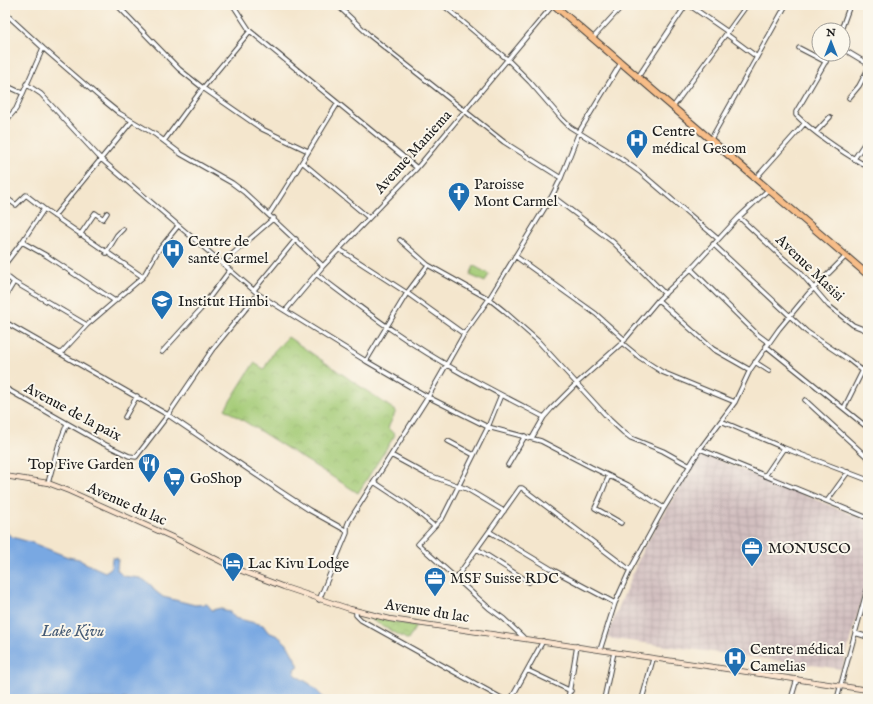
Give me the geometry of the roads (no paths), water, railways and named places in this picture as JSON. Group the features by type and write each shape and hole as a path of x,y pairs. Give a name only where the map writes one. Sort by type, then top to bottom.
{"highway":[{"path":"557,6 868,275"}],"main road":[{"name":"Avenue du lac","path":"5,476 48,483 136,520 234,568 319,600 356,611 390,618 868,690"}],"street":[{"path":"117,5 179,69 203,88 262,129 308,151"},
{"path":"233,5 250,32 417,168"},
{"path":"337,5 369,35 510,147 561,178"},
{"path":"443,5 508,60 530,82 562,120 640,172 718,239"},
{"path":"593,38 623,5"},
{"path":"638,77 688,5 757,57"},
{"path":"673,107 747,5"},
{"path":"711,139 786,5"},
{"path":"844,22 850,5"},
{"name":"Avenue Maniema","path":"286,310 323,266 417,168 508,60 557,6"},
{"path":"5,13 103,100 181,154 232,183 274,218 323,266"},
{"path":"164,141 203,88 250,32"},
{"path":"5,122 16,109 43,48"},
{"path":"799,48 811,54"},
{"path":"851,54 868,64"},
{"path":"319,600 347,533 349,521 428,397 464,334 489,299 552,196 561,178 579,132 621,62"},
{"path":"826,62 796,114 816,132 868,167"},
{"path":"849,98 859,86 868,69"},
{"path":"26,84 41,94 101,159 258,294 366,361 428,397 488,427 541,441 628,485 664,508"},
{"path":"5,85 22,93"},
{"path":"269,214 288,186 338,103"},
{"path":"816,132 830,117"},
{"path":"54,216 132,121"},
{"path":"756,178 805,123"},
{"path":"854,159 868,138"},
{"path":"302,162 369,218"},
{"path":"532,438 544,417 576,384 624,341 658,300 691,269 739,217 769,190"},
{"path":"5,197 16,205 26,195 44,210 143,277"},
{"path":"552,196 612,242 665,294"},
{"path":"5,264 44,210"},
{"path":"80,235 95,213 103,219 107,213"},
{"name":"Avenue Masisi","path":"739,217 799,271 829,306 853,325 868,331"},
{"path":"222,263 274,218"},
{"path":"61,353 86,325 143,277 158,251 178,226"},
{"path":"106,253 117,235 123,229"},
{"path":"254,290 296,239"},
{"path":"400,240 428,264 489,299 538,341 610,420 627,435 690,466"},
{"path":"22,242 47,256 114,301"},
{"path":"713,244 807,332 863,370 868,375"},
{"path":"339,249 407,293 464,334"},
{"path":"515,256 596,314 638,357 662,372 735,402"},
{"path":"600,650 615,603 630,570 664,508 700,449 735,402 750,370 767,345 813,288 846,256"},
{"path":"366,361 407,293 428,264"},
{"path":"691,269 767,345 868,428"},
{"path":"162,352 200,310 230,270"},
{"path":"316,274 386,326 446,364 544,417"},
{"path":"5,276 86,325"},
{"path":"5,297 14,282"},
{"path":"168,414 212,350 258,294"},
{"path":"658,300 713,349 750,370"},
{"path":"5,322 168,414 309,510 347,530"},
{"path":"756,362 769,371"},
{"path":"844,408 868,363"},
{"name":"Avenue de la paix","path":"5,388 67,424 133,457 138,455 168,414"},
{"path":"501,395 488,427 443,517 418,544 489,608 504,619 523,638"},
{"path":"125,417 137,396"},
{"path":"805,400 868,458"},
{"path":"721,421 784,448 868,480"},
{"path":"48,483 59,444 67,424"},
{"path":"508,465 524,436"},
{"path":"448,441 474,455"},
{"path":"765,476 784,448"},
{"path":"700,449 868,518"},
{"path":"391,454 426,474 459,486 504,511"},
{"path":"827,501 848,472"},
{"path":"609,476 595,508 621,523"},
{"path":"374,482 409,505 434,526"},
{"path":"456,578 520,488 524,488 630,570"},
{"path":"490,532 554,570 615,603"},
{"path":"477,549 529,582"},
{"path":"837,699 868,586"},
{"path":"356,611 356,615 361,620 503,699"},
{"path":"855,633 868,636"},
{"path":"511,699 543,641"},
{"path":"568,699 577,646"},
{"path":"604,699 614,652"},
{"path":"642,699 653,658"},
{"path":"527,670 570,691"},
{"path":"791,699 797,679"}],"water":[{"name":"Lake Kivu","path":"5,528 7,533 12,537 30,542 68,557 79,559 105,572 111,568 112,558 117,558 117,570 123,576 140,578 144,580 163,597 195,605 207,604 212,610 221,608 230,612 235,618 263,625 268,632 278,636 287,644 299,666 294,669 295,675 310,684 325,699 5,699"}],"place":[{"name":"Centre médical Gesom","path":"637,160"},
{"name":"Paroisse Mont Carmel","path":"459,212"},
{"name":"Centre de santé Carmel","path":"173,270"},
{"name":"Institut Himbi","path":"162,320"},
{"name":"Top Five Garden","path":"149,484"},
{"name":"GoShop","path":"174,498"},
{"name":"MONUSCO","path":"752,568"},
{"name":"Lac Kivu Lodge","path":"233,582"},
{"name":"MSF Suisse RDC","path":"435,598"},
{"name":"Centre médical Camelias","path":"735,678"}]}
